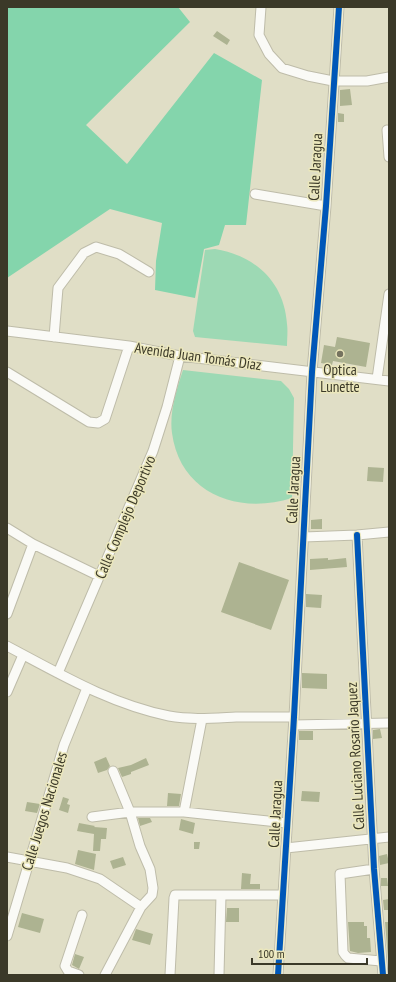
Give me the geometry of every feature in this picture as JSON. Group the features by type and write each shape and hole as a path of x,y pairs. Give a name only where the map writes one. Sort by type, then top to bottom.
{"street":[{"path":"260,7 259,35 269,54 282,68 308,76 333,81 367,81 389,77"},
{"name":"Calle Jaragua","path":"278,975 294,721 312,372 326,206 339,7"},
{"path":"387,130 389,157"},
{"path":"255,194 326,206"},
{"path":"54,337 58,288 84,253 96,247 119,254 150,272"},
{"path":"377,379 389,294"},
{"name":"Avenida Juan Tomás Díaz","path":"7,331 129,346 180,356 389,381"},
{"path":"7,372 89,422 98,424 105,418 129,346"},
{"name":"Calle Complejo Deportivo","path":"58,673 152,452 167,407 180,356"},
{"path":"7,528 33,544 99,576"},
{"path":"304,537 389,532"},
{"name":"Calle Luciano Rosario Jaquez","path":"357,535 374,869 383,975"},
{"path":"7,614 33,544"},
{"path":"7,646 87,688 123,704 171,716 366,724 389,723"},
{"path":"7,692 23,655"},
{"name":"Calle Juegos Nacionales","path":"7,936 28,861 64,745 87,688"},
{"path":"184,812 202,718"},
{"path":"105,975 141,907 152,895 153,888 150,869 140,846 130,812 113,771"},
{"path":"92,817 130,812 184,812 287,823"},
{"path":"286,848 389,837"},
{"path":"7,857 67,868 100,879 141,907"},
{"path":"374,869 340,874 343,952 348,958 381,961"},
{"path":"170,975 174,898 176,895 282,895"},
{"path":"219,975 221,895"},
{"path":"79,975 68,971 65,966 82,915"}],"green space":[{"path":"7,7 178,7 190,22 86,125 127,164 214,53 262,80 246,225 225,225 219,245 204,249 195,298 155,290 156,261 162,223 110,209 7,278"},
{"path":"215,249 243,258 255,265 265,273 274,284 285,309 287,346 195,337 193,331 205,250"},
{"path":"183,370 281,381 289,389 294,398 292,498 272,503 252,504 233,501 215,495 200,485 187,471 177,454 171,425 174,401"}],"building":[{"path":"217,31 230,40 227,45 213,36"},
{"path":"350,89 352,105 340,106 340,90"},
{"path":"338,113 344,114 344,122 338,122"},
{"path":"337,337 370,343 366,367 333,361 332,365 321,363 324,345 335,347"},
{"path":"368,467 384,468 383,482 367,481"},
{"path":"322,519 322,529 311,529 311,520"},
{"path":"328,558 328,560 346,558 347,567 310,570 310,559"},
{"path":"239,562 289,580 271,630 221,612"},
{"path":"306,594 322,595 321,608 306,607"},
{"path":"302,673 327,674 327,689 302,688"},
{"path":"380,729 382,738 373,739 373,730"},
{"path":"299,731 313,731 313,740 299,740"},
{"path":"106,757 110,766 107,770 98,773 94,762"},
{"path":"146,758 149,765 122,777 118,768 131,765"},
{"path":"302,791 320,792 319,802 301,801"},
{"path":"168,793 181,794 179,806 167,806"},
{"path":"63,797 69,799 67,804 70,805 68,813 59,810"},
{"path":"27,802 40,804 37,813 25,811"},
{"path":"138,818 150,818 152,822 140,826"},
{"path":"181,819 195,823 193,834 179,830"},
{"path":"79,823 95,826 94,827 107,828 106,839 101,839 100,851 93,851 94,834 77,831"},
{"path":"194,842 200,842 199,849 194,849"},
{"path":"78,850 96,854 94,870 75,864"},
{"path":"387,854 389,863 380,865 379,856"},
{"path":"123,857 126,865 113,869 110,861"},
{"path":"242,873 251,874 250,884 260,884 260,889 241,889"},
{"path":"381,878 387,878 388,886 381,886"},
{"path":"389,899 389,910 384,910 383,900"},
{"path":"227,908 239,908 239,922 226,922"},
{"path":"22,913 44,919 40,933 18,927"},
{"path":"348,922 364,922 364,926 367,926 367,938 370,938 371,952 358,953 350,951"},
{"path":"385,922 389,922 389,959 388,959"},
{"path":"136,929 153,934 150,945 132,940"},
{"path":"75,954 84,957 79,969 72,965"}],"cycle path":[{"path":"278,975 294,717 312,372 326,206 339,7"},
{"path":"357,535 374,869 383,975"}],"place":[{"name":"Optica Lunette","path":"340,354"}]}
